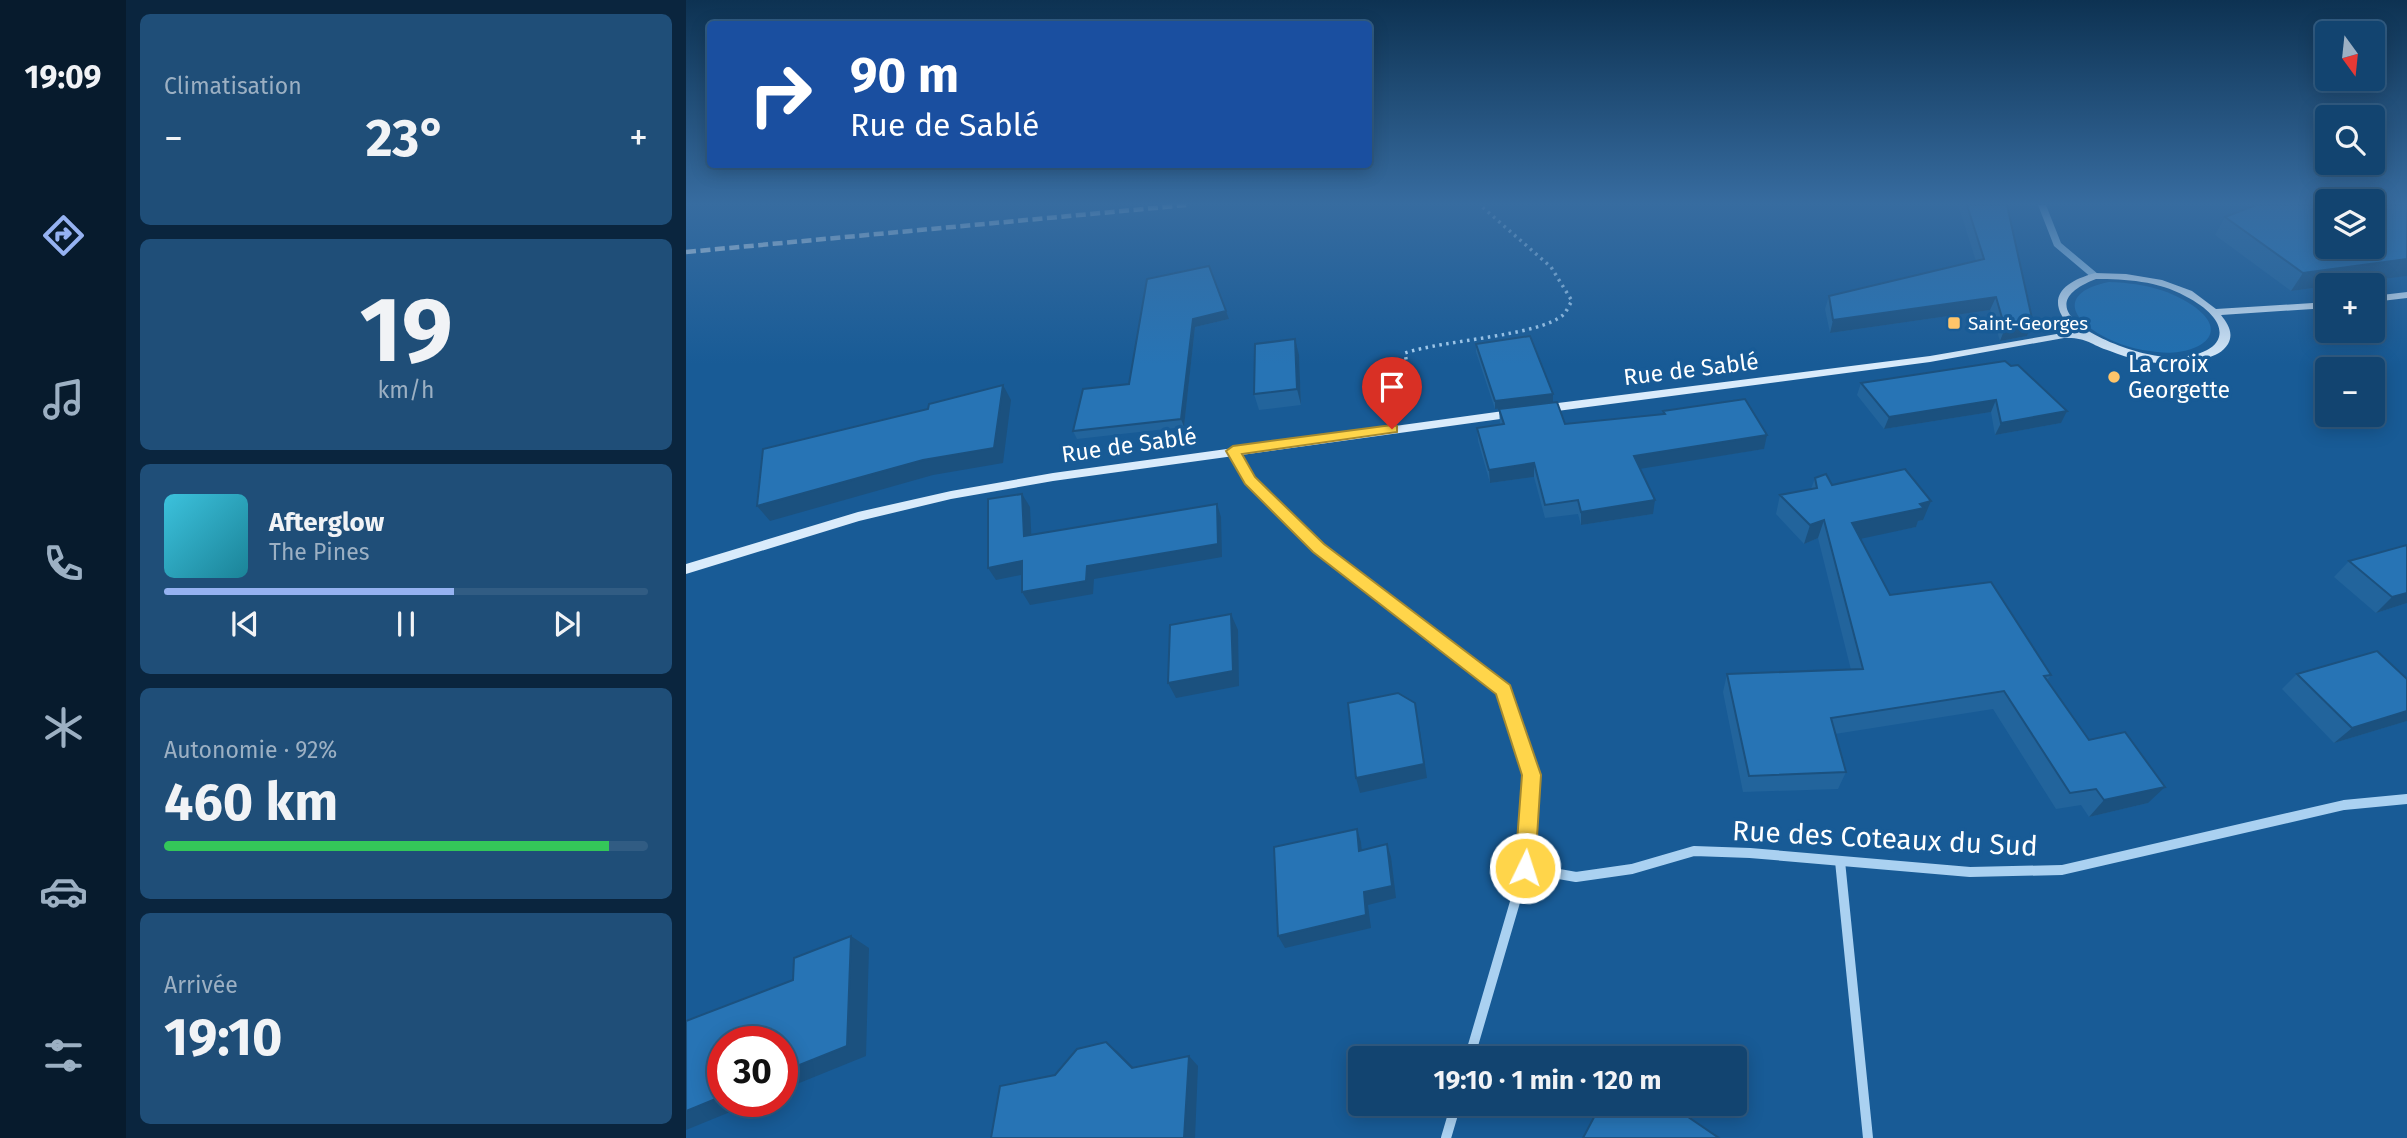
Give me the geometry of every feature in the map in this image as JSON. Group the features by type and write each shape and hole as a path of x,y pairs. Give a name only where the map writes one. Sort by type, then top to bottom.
{"main road":[{"path":"2095,276 2145,279 2172,287 2195,298 2214,312 2224,325 2226,338 2220,349 2205,357 2184,361 2159,360 2131,355 2084,334 2070,322 2062,309 2061,298 2067,288 2078,281 2095,276"},
{"path":"2385,298 2407,295"},
{"path":"2214,312 2315,306"},
{"name":"Rue de Sablé","path":"686,569 858,517 951,495 1233,451 1916,361 2084,334"}],"street":[{"path":"2074,258 2095,276"},
{"path":"1233,451 1250,480 1319,548 1504,690 1532,775 1525,868 1473,1046"},
{"name":"Rue des Coteaux du Sud","path":"1525,868 1576,877 1632,869 1694,851 1750,853 1970,872 2062,870 2344,806 2407,799"},
{"path":"1840,861 1868,1138"},
{"path":"1446,1138 1452,1116"}],"path":[{"path":"1416,426 1405,353 1424,344 1537,327 1563,316 1572,301 1551,267 1541,258"}],"shaded area":[{"path":"2109,282 2173,294 2205,316 2210,326 2210,335 2195,348 2170,353 2135,348 2108,339 2080,319 2075,303 2078,296 2085,291"}],"building":[{"path":"2019,258 2033,323 2005,328 1996,297 1833,320 1829,296 1984,259"},
{"path":"2282,258 2407,258 2303,273"},
{"path":"1209,266 1226,311 1193,319 1181,419 1073,431 1083,389 1129,384 1147,279"},
{"path":"1530,336 1553,394 1495,401 1476,344"},
{"path":"1295,339 1297,389 1254,394 1255,344"},
{"path":"2005,361 2011,366 2018,365 2067,411 2001,423 1996,400 1889,417 1861,383"},
{"path":"1003,385 994,448 923,460 757,506 763,449 928,409 929,404"},
{"path":"1745,399 1767,435 1634,456 1655,500 1581,512 1578,500 1545,505 1534,463 1489,470 1477,428 1504,424 1499,409 1557,402 1565,424 1665,414 1663,411"},
{"path":"1905,469 1931,501 1920,504 1924,508 1852,523 1890,595 1991,582 2051,675 2044,676 2089,740 2125,732 2165,787 2104,800 2096,789 2070,793 2004,691 1831,718 1846,772 1749,776 1727,674 1863,669 1824,520 1810,525 1780,495 1817,488 1815,478 1826,474 1832,485"},
{"path":"1022,494 1024,536 1217,504 1218,544 1087,566 1086,581 1022,592 1022,561 988,568 988,499"},
{"path":"2407,545 2407,593 2392,597 2349,561"},
{"path":"1231,614 1233,671 1168,683 1170,625"},
{"path":"2377,651 2407,679 2407,711 2352,728 2297,674"},
{"path":"1398,693 1415,703 1424,764 1356,778 1348,703"},
{"path":"1357,829 1359,851 1387,844 1392,886 1364,892 1366,915 1278,936 1274,847"},
{"path":"851,936 847,1046 798,1066 798,1026 707,1026 707,1102 686,1111 686,1021 793,980 794,958"},
{"path":"1106,1042 1132,1068 1189,1056 1184,1138 991,1138 1000,1086 1055,1075 1077,1049"},
{"path":"1595,1116 1687,1116 1719,1138 1583,1138"}],"place":[{"name":"Saint-Georges","path":"1954,323"},
{"name":"La croix Georgette","path":"2114,377"}],"route":[{"path":"1392,429 1233,451 1250,480 1319,548 1504,690 1532,775 1525,868"}]}
